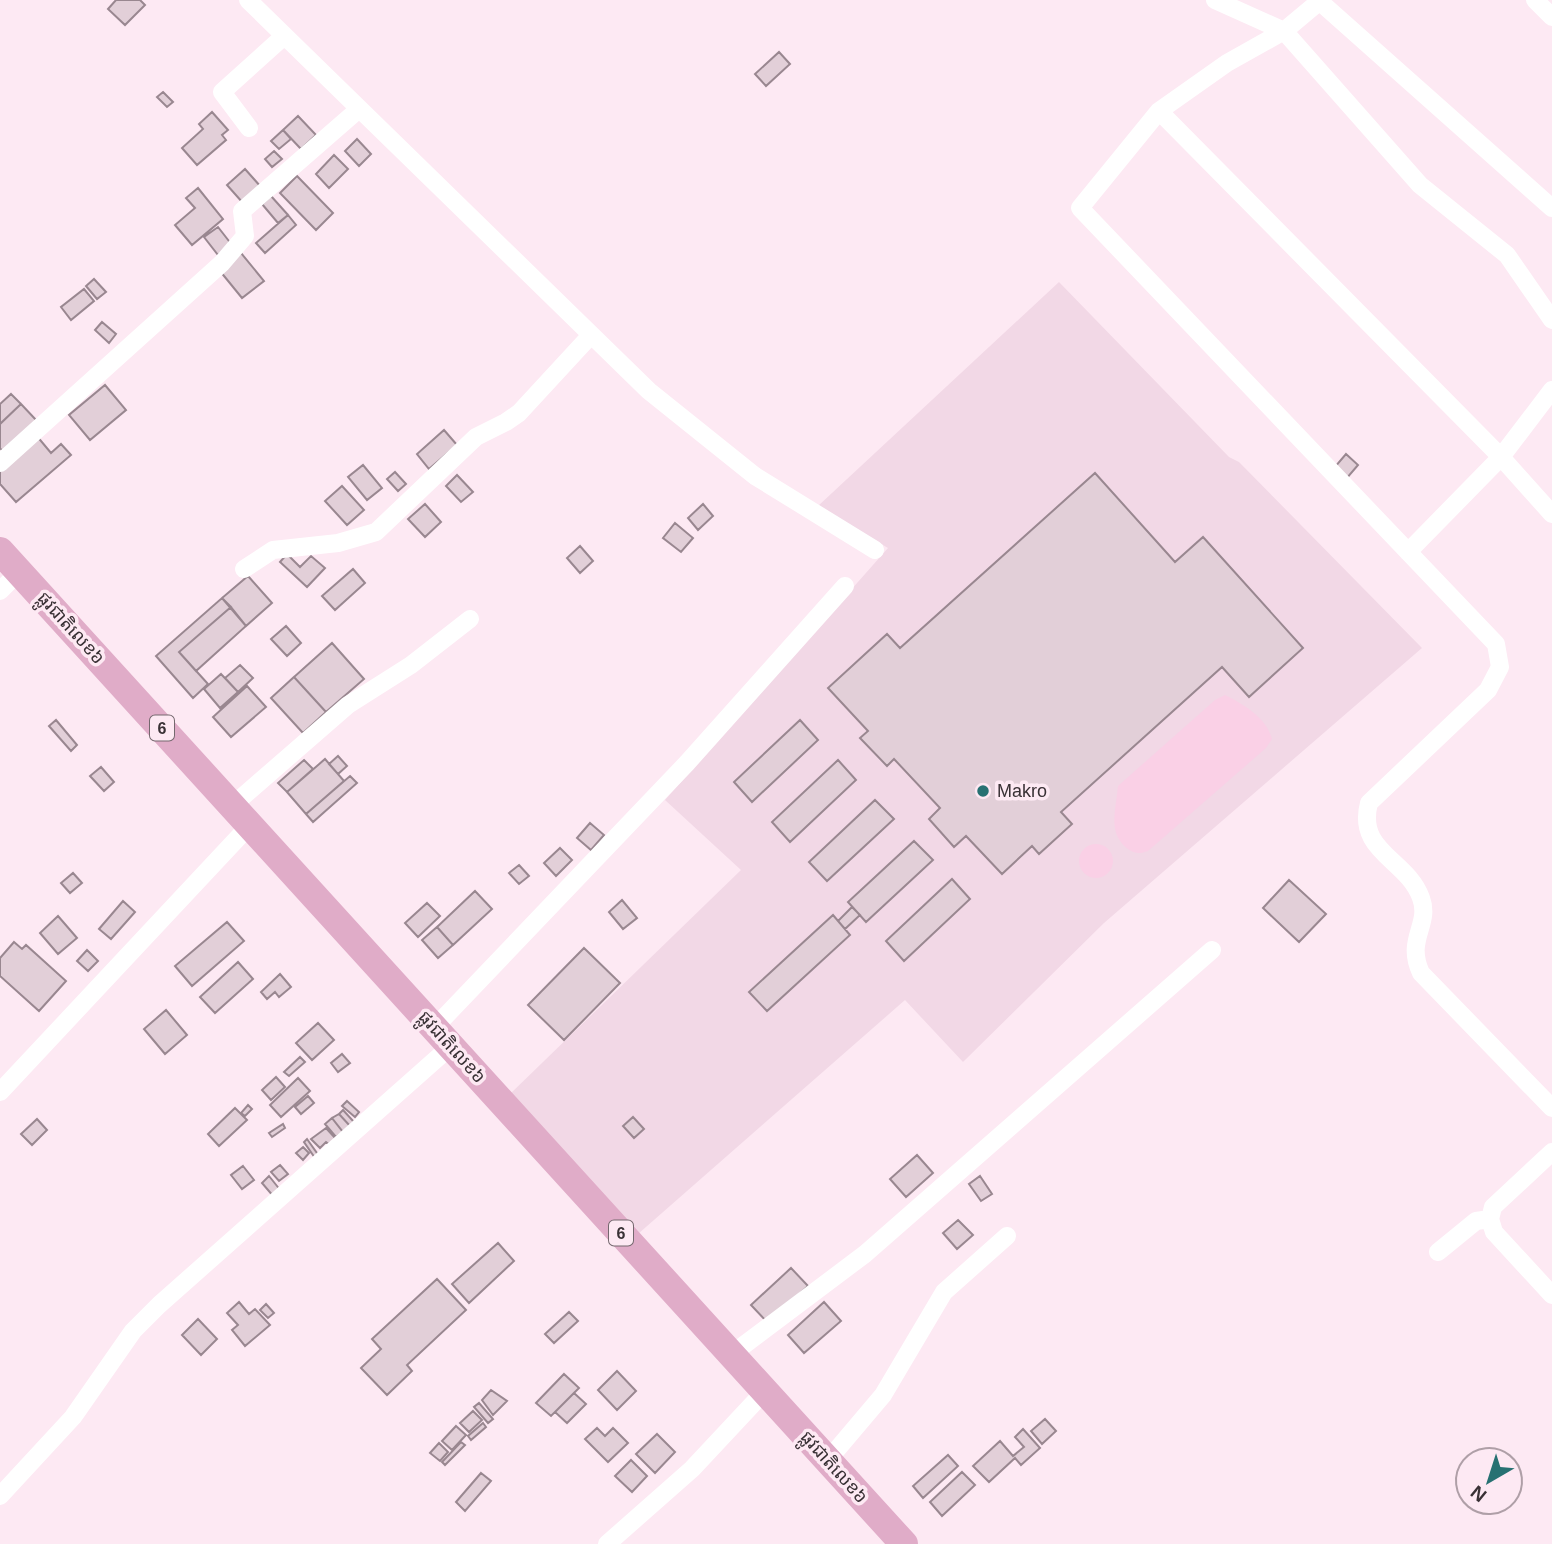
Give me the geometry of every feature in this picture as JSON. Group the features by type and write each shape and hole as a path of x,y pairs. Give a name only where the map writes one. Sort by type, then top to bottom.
{"highway":[{"name":"ផ្លូវជាតិលេខ៦","path":"0,551 10,581 242,815 904,1544"}],"street":[{"path":"248,0 649,391 755,476 875,550"},
{"path":"1215,0 1284,31 1420,185 1507,255 1552,320"},
{"path":"1552,208 1319,0 1284,31 1227,64 1159,111 1080,208 1496,644 1500,667 1488,690 1369,803 1364,820 1368,835 1415,887 1422,900 1423,916 1414,957 1421,973 1552,1108"},
{"path":"1535,0 1552,17"},
{"path":"249,128 222,92 283,37"},
{"path":"0,463 222,264 245,236 242,211 359,109"},
{"path":"1159,111 1500,457 1552,514"},
{"path":"244,569 273,550 362,538 385,527 476,437 506,422 519,412 591,335"},
{"path":"1408,552 1500,457 1552,390"},
{"path":"0,1496 73,1418 133,1331 159,1305 265,1214 443,1036 845,586"},
{"path":"0,1092 242,815 348,705 411,666 470,619"},
{"path":"732,1354 865,1254 1212,950"},
{"path":"1552,1152 1493,1207 1490,1219 1494,1232 1552,1295"},
{"path":"1438,1252 1476,1221 1490,1219"},
{"path":"828,1460 883,1395 944,1292 1006,1236"},
{"path":"607,1544 692,1469 765,1391"}],"shaded area":[{"path":"1059,282 1229,457 1239,462 1422,648 1104,923 963,1062 905,1000 638,1234 510,1094 741,870 665,800 888,548 818,506"},
{"path":"1225,695 1260,718 1272,739 1266,748 1148,851 1131,851 1121,843 1115,829 1118,786 1215,700"},
{"path":"1096,844 1108,849 1113,861 1108,873 1096,878 1084,873 1079,861 1084,849"}],"building":[{"path":"116,0 140,0 145,5 125,25 108,9"},
{"path":"779,52 790,64 766,86 755,74"},
{"path":"163,92 173,102 167,107 157,97"},
{"path":"212,112 228,130 222,135 226,140 197,165 182,148 203,129 199,124"},
{"path":"298,116 316,135 301,149 283,130"},
{"path":"283,130 291,139 279,149 271,141"},
{"path":"357,139 371,154 359,166 345,151"},
{"path":"274,151 282,159 272,167 265,159"},
{"path":"334,155 348,169 329,188 316,174"},
{"path":"245,169 261,187 243,203 227,185"},
{"path":"297,176 333,213 316,230 280,193"},
{"path":"198,188 223,219 192,245 175,225 195,208 186,198"},
{"path":"271,196 288,215 278,223 262,204"},
{"path":"288,215 296,225 265,253 256,243"},
{"path":"218,227 232,245 218,255 204,237"},
{"path":"241,253 264,281 242,298 220,271"},
{"path":"94,279 106,292 97,299 86,286"},
{"path":"84,289 94,301 71,320 61,307"},
{"path":"102,322 116,334 109,343 95,330"},
{"path":"105,385 126,410 90,440 69,415"},
{"path":"11,394 21,404 0,424 0,404"},
{"path":"21,404 37,421 4,453 0,448 0,424"},
{"path":"444,430 457,445 429,469 417,454"},
{"path":"36,435 51,453 61,444 71,455 16,502 0,484 0,466"},
{"path":"1346,454 1358,465 1347,478 1334,468"},
{"path":"363,465 382,488 367,500 348,477"},
{"path":"395,472 406,484 398,491 387,479"},
{"path":"1095,473 1175,562 1203,537 1303,648 1249,697 1222,667 1061,812 1072,824 1039,854 1032,846 1002,874 966,836 954,847 929,819 940,808 894,759 887,766 860,738 868,731 828,688 887,634 900,648"},
{"path":"457,475 473,492 461,502 446,486"},
{"path":"342,486 364,510 347,525 325,501"},
{"path":"425,504 441,522 425,537 408,519"},
{"path":"703,504 713,516 698,530 688,518"},
{"path":"675,523 693,538 681,552 663,538"},
{"path":"580,546 593,561 580,573 567,558"},
{"path":"287,554 300,567 311,556 325,568 307,587 280,562"},
{"path":"353,569 365,583 335,610 322,596"},
{"path":"248,576 272,603 246,626 222,598"},
{"path":"222,598 231,607 179,652 208,684 193,698 156,656"},
{"path":"231,607 246,626 196,671 179,652"},
{"path":"286,626 301,643 287,656 271,639"},
{"path":"332,643 364,679 326,712 294,677"},
{"path":"240,665 253,678 238,692 225,678"},
{"path":"221,674 238,692 220,708 204,689"},
{"path":"294,677 326,712 303,733 271,698"},
{"path":"247,686 266,707 231,737 213,717"},
{"path":"56,720 77,745 71,751 49,726"},
{"path":"800,720 818,740 752,802 734,782"},
{"path":"338,756 347,766 338,774 329,764"},
{"path":"325,759 344,781 306,814 287,792"},
{"path":"304,760 313,769 287,792 278,783"},
{"path":"838,760 856,780 790,842 772,822"},
{"path":"101,767 114,782 104,791 90,776"},
{"path":"350,776 357,783 313,822 306,814"},
{"path":"875,800 894,819 827,881 809,862"},
{"path":"590,823 604,835 591,850 577,838"},
{"path":"914,841 933,860 866,922 848,902"},
{"path":"560,848 572,860 556,876 544,863"},
{"path":"519,865 529,876 519,884 509,873"},
{"path":"73,873 82,883 70,893 61,883"},
{"path":"952,879 970,899 904,961 886,941"},
{"path":"1289,880 1326,914 1299,942 1263,908"},
{"path":"475,891 492,909 453,945 437,927"},
{"path":"622,900 637,918 623,929 609,912"},
{"path":"123,901 135,912 111,939 99,929"},
{"path":"427,903 440,916 418,937 405,923"},
{"path":"852,907 860,915 845,929 838,921"},
{"path":"833,915 850,935 767,1011 749,992"},
{"path":"58,916 77,938 58,954 40,933"},
{"path":"227,922 244,941 192,986 175,966"},
{"path":"437,927 453,945 438,958 422,940"},
{"path":"14,942 22,949 26,945 66,981 39,1011 0,976 0,958"},
{"path":"584,948 620,983 564,1040 528,1005"},
{"path":"87,950 98,961 88,971 77,961"},
{"path":"238,962 253,979 215,1013 200,997"},
{"path":"280,974 291,987 279,997 275,992 267,999 261,992"},
{"path":"166,1010 187,1035 165,1054 144,1029"},
{"path":"318,1023 334,1040 312,1060 296,1043"},
{"path":"342,1054 350,1063 338,1072 331,1063"},
{"path":"300,1057 305,1062 289,1076 284,1072"},
{"path":"276,1077 285,1087 271,1100 262,1090"},
{"path":"298,1078 310,1091 281,1117 270,1105"},
{"path":"308,1096 314,1103 301,1114 295,1107"},
{"path":"347,1101 359,1112 355,1117 342,1106"},
{"path":"248,1105 252,1109 245,1116 241,1113"},
{"path":"235,1108 247,1120 219,1146 208,1134"},
{"path":"343,1110 354,1122 350,1126 339,1114"},
{"path":"339,1114 350,1126 343,1132 332,1118"},
{"path":"633,1117 644,1129 634,1138 623,1126"},
{"path":"332,1118 343,1132 336,1137 325,1124"},
{"path":"37,1119 47,1130 32,1145 21,1134"},
{"path":"283,1124 285,1128 272,1137 269,1133"},
{"path":"326,1128 336,1139 330,1145 326,1142 320,1148 311,1139"},
{"path":"307,1139 319,1156 315,1158 304,1142"},
{"path":"303,1147 309,1153 303,1160 296,1153"},
{"path":"917,1155 933,1173 906,1197 890,1179"},
{"path":"280,1165 288,1174 279,1181 271,1172"},
{"path":"243,1166 254,1180 242,1189 231,1175"},
{"path":"269,1176 281,1191 274,1197 262,1183"},
{"path":"980,1176 992,1194 981,1201 969,1184"},
{"path":"958,1220 973,1235 957,1249 943,1233"},
{"path":"498,1243 514,1261 469,1303 452,1284"},
{"path":"791,1268 808,1286 768,1323 751,1305"},
{"path":"437,1279 466,1310 407,1365 412,1371 387,1395 361,1368 381,1349 372,1339"},
{"path":"239,1302 249,1314 255,1309 270,1325 245,1346 232,1330 238,1325 227,1313"},
{"path":"824,1302 841,1321 804,1353 788,1335"},
{"path":"266,1304 274,1313 268,1318 260,1310"},
{"path":"569,1312 578,1321 554,1343 545,1334"},
{"path":"198,1319 217,1339 201,1355 182,1335"},
{"path":"617,1371 636,1391 617,1410 598,1390"},
{"path":"564,1374 579,1388 551,1416 536,1403"},
{"path":"491,1390 507,1401 493,1415 482,1400"},
{"path":"574,1393 586,1404 567,1423 555,1412"},
{"path":"479,1403 493,1419 488,1423 474,1407"},
{"path":"473,1411 482,1420 469,1432 460,1423"},
{"path":"1045,1419 1056,1431 1042,1444 1031,1431"},
{"path":"483,1423 486,1427 471,1440 468,1436"},
{"path":"456,1426 466,1435 452,1450 442,1441"},
{"path":"597,1428 605,1436 613,1428 628,1443 608,1462 585,1439"},
{"path":"1023,1429 1040,1448 1021,1465 1015,1458 989,1482 973,1466 1000,1441 1013,1456 1024,1447 1015,1437"},
{"path":"657,1434 675,1452 655,1473 636,1454"},
{"path":"461,1442 465,1445 445,1465 442,1462"},
{"path":"439,1443 448,1452 440,1461 430,1453"},
{"path":"948,1455 958,1466 923,1498 913,1486"},
{"path":"631,1460 647,1476 632,1492 615,1476"},
{"path":"962,1472 975,1485 942,1516 930,1502"},
{"path":"481,1473 491,1481 465,1511 456,1502"}],"place":[{"name":"Makro","path":"983,791"}]}
